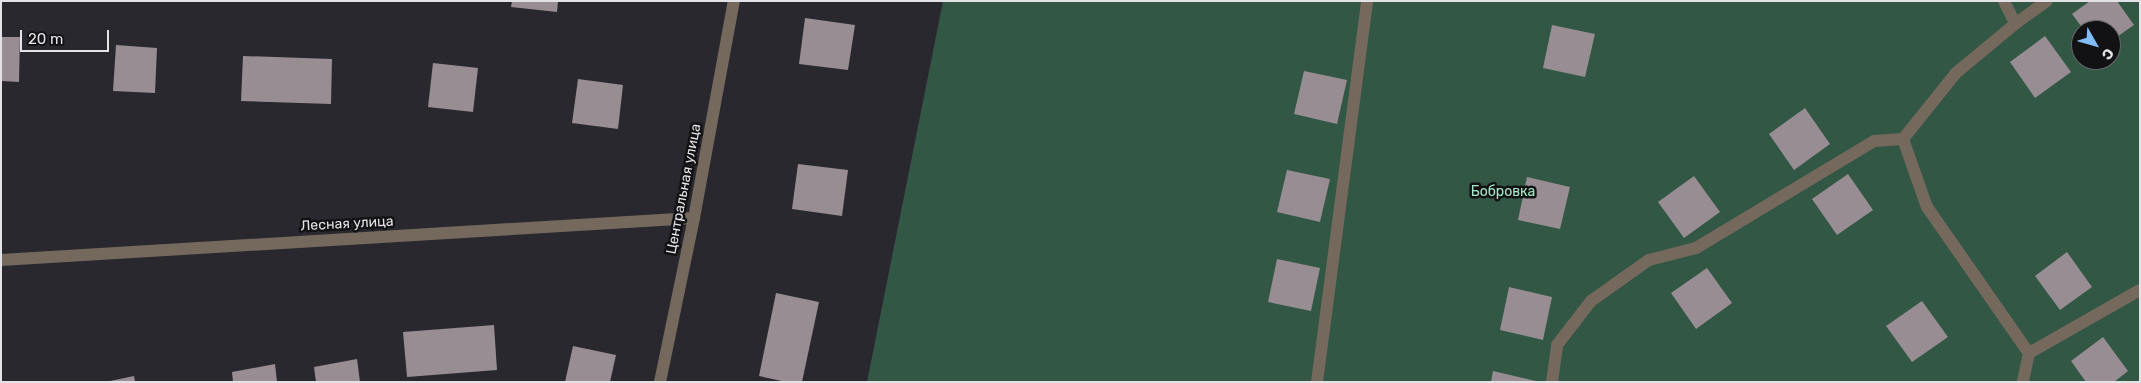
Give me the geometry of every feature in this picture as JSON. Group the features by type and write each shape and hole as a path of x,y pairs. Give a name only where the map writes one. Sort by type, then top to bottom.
{"street":[{"name":"Центральная улица","path":"660,382 694,218 734,1"},
{"path":"1317,382 1367,1"},
{"path":"2004,1 2015,24"},
{"path":"1552,382 1557,345 1591,301 1649,260 1696,248 1874,141 1903,139 1956,73 2015,24 2047,1"},
{"path":"1903,139 1927,207 2029,353 2023,382"},
{"name":"Лесная улица","path":"1,260 694,218"},
{"path":"2029,353 2140,290"}],"green space":[{"name":"Бобровка","path":"943,1 2140,1 2140,382 867,382"}],"building":[{"path":"512,1 558,1 557,12 511,7"},
{"path":"2090,1 2117,1 2134,25 2121,34 2121,20 2076,20 2072,14"},
{"path":"805,18 855,25 848,70 799,64"},
{"path":"1552,25 1595,34 1585,77 1543,68"},
{"path":"2045,36 2071,72 2035,98 2010,62"},
{"path":"1,37 20,37 19,82 1,81"},
{"path":"116,45 157,48 155,93 113,91"},
{"path":"243,56 332,59 331,104 241,101"},
{"path":"433,63 478,68 473,112 428,107"},
{"path":"1304,71 1347,80 1337,124 1294,114"},
{"path":"578,79 623,85 618,129 572,123"},
{"path":"1805,108 1830,144 1794,170 1769,134"},
{"path":"798,164 848,170 842,216 792,209"},
{"path":"1287,170 1330,179 1320,222 1277,212"},
{"path":"1848,174 1873,210 1837,235 1812,199"},
{"path":"1694,176 1720,212 1684,238 1658,202"},
{"path":"1527,177 1570,187 1560,229 1518,220"},
{"path":"2067,252 2092,287 2060,310 2035,276"},
{"path":"1277,259 1320,268 1311,311 1268,302"},
{"path":"1707,268 1732,303 1696,329 1671,293"},
{"path":"1509,287 1552,297 1543,340 1500,330"},
{"path":"776,293 819,302 802,382 786,382 759,376"},
{"path":"1922,301 1948,337 1912,362 1886,326"},
{"path":"494,325 497,370 407,377 403,332"},
{"path":"2103,337 2128,371 2114,382 2086,382 2071,361"},
{"path":"573,346 616,355 610,382 565,382"},
{"path":"357,359 360,382 316,382 314,367"},
{"path":"275,364 277,382 233,382 232,372"},
{"path":"1493,371 1536,381 1536,382 1491,382"},
{"path":"134,376 135,382 110,382 110,381"}]}
